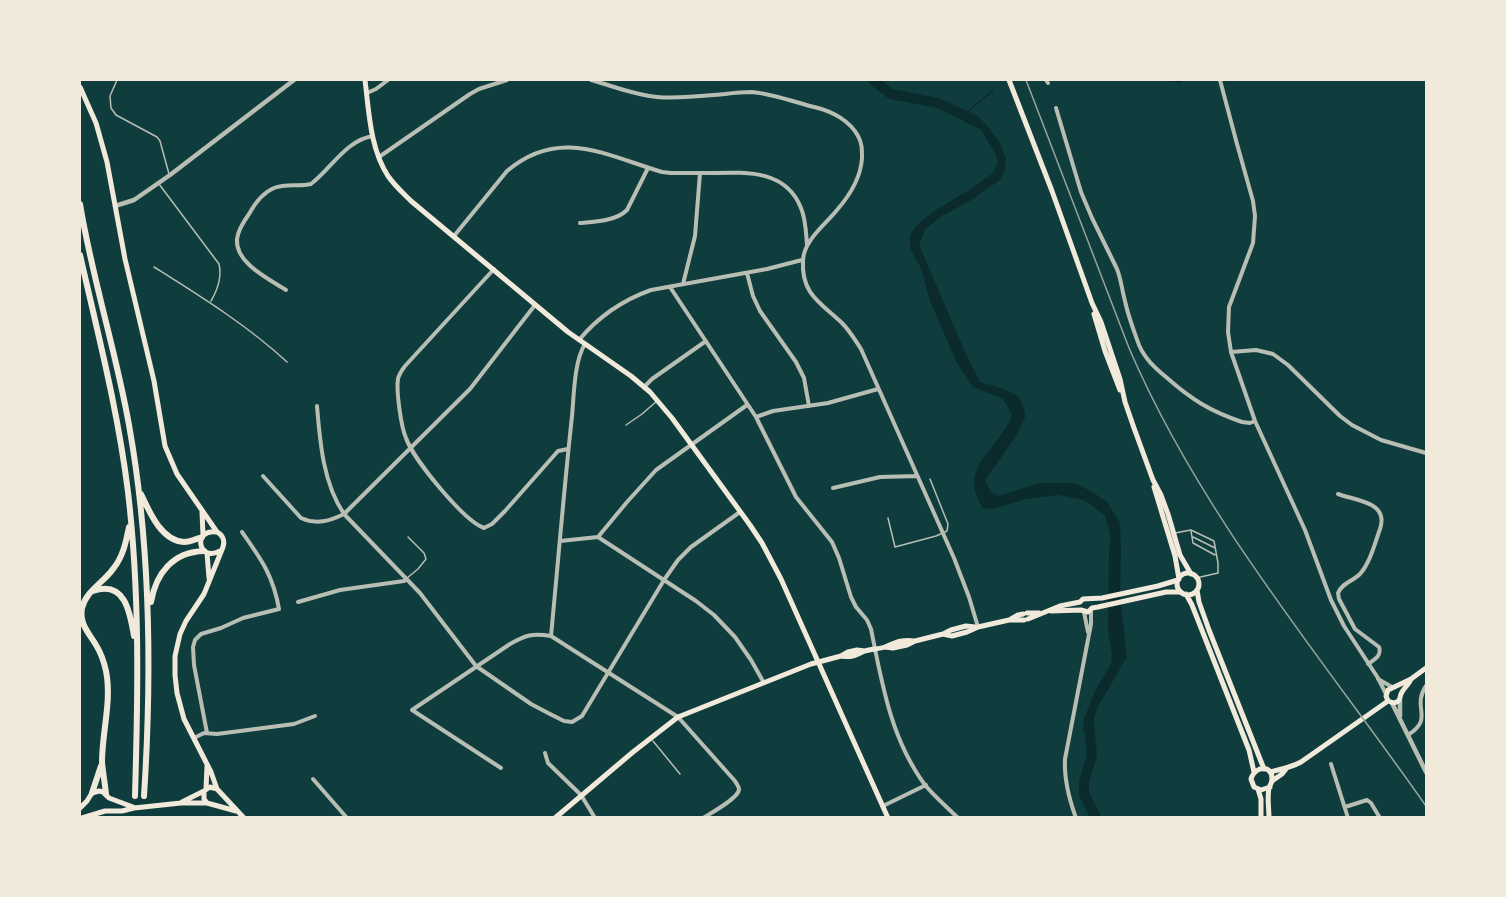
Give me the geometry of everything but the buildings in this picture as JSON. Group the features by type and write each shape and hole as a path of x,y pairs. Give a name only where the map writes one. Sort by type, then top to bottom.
{"highway":[{"path":"80,204 124,398 144,541 149,689 144,796"},
{"path":"80,255 113,400 131,520 138,660 135,796"},
{"path":"138,488 158,524 172,538 186,542 203,536"},
{"path":"92,793 102,762 108,699 107,676 97,646 86,630 82,609 92,591 109,575 120,558 131,520"},
{"path":"148,615 156,585 168,565 186,554 206,552"},
{"path":"92,591 107,588 121,596 129,614 138,660"},
{"path":"102,762 107,796"}],"main road":[{"path":"365,80 372,136 378,158 388,176 401,192 582,342 644,387 692,444 762,543 774,565 888,818"},
{"path":"1010,80 1101,322 1120,379 1125,402 1153,480 1161,495 1180,555 1194,576 1200,606 1267,770 1271,784 1268,799 1269,818"},
{"path":"80,87 103,145 109,170 165,446 173,468 224,541 201,600 182,629 175,656 174,675 178,701 184,719 219,791 219,801 210,804"},
{"path":"1153,480 1174,556 1178,586 1192,605 1249,750 1254,772"},
{"path":"202,510 201,544 206,552 209,579"},
{"path":"203,536 208,531 217,532"},
{"path":"206,552 216,553 221,550"},
{"path":"1050,611 1060,606 1080,602 1083,598 1102,598 1158,586 1178,580 1184,574 1194,576"},
{"path":"555,818 678,717 818,662 841,656 858,656 865,651 885,647 907,645 966,626 977,627 1050,611 1088,612 1104,605 1166,592 1192,594 1197,588"},
{"path":"1090,599 1092,609"},
{"path":"1080,602 1079,606 1082,611"},
{"path":"1390,702 1386,694 1388,690 1411,680 1426,668"},
{"path":"1286,769 1258,769 1251,776 1251,782 1258,789 1264,790 1286,769 1307,758 1379,708 1390,702 1396,702 1411,680"},
{"path":"1393,687 1399,689 1401,696"},
{"path":"207,764 204,799 210,804"},
{"path":"181,803 213,787 244,818"},
{"path":"1258,789 1262,818"},
{"path":"80,808 92,793 99,791 134,808"},
{"path":"105,811 109,805 107,796"},
{"path":"87,801 88,807 95,813"},
{"path":"82,818 105,811 181,803 210,804 237,811"}],"street":[{"path":"115,206 134,200 170,175 294,80"},
{"path":"367,93 388,80"},
{"path":"378,158 470,94 507,80"},
{"path":"591,80 656,97 676,98 751,92 833,113 849,124 856,133 862,143 858,178 839,208 807,245 802,260 805,279 816,301 842,323 861,349 954,558 969,597 977,627"},
{"path":"1220,80 1253,201 1255,216 1255,232 1250,252 1229,307 1228,332 1231,352 1256,421 1305,530 1331,600 1344,626 1386,694"},
{"path":"1056,108 1081,192 1117,269 1126,306 1144,354 1156,369 1196,402 1242,422 1256,421"},
{"path":"286,290 256,270 240,253 237,237 244,222 266,192 291,184 311,184 356,142 372,136"},
{"path":"454,236 507,171 525,157 556,147 574,147 671,173 759,174 784,185 796,198 805,221 807,245"},
{"path":"580,223 604,220 623,214 648,168"},
{"path":"683,284 695,237 700,174"},
{"path":"551,636 568,449 582,342 604,315 651,290 747,273 802,260"},
{"path":"494,269 400,374 398,387 405,437 410,449 433,479 479,526 487,528 558,451 568,449"},
{"path":"747,273 760,311 796,362 804,378 809,406"},
{"path":"670,287 756,417 796,497 832,542 851,597 869,624 894,727 907,756 926,785 958,818"},
{"path":"263,476 301,518 323,522 344,514 475,384 536,305"},
{"path":"644,387 706,341"},
{"path":"1231,352 1256,350 1273,354 1288,365 1352,425 1382,440 1426,453"},
{"path":"756,417 773,411 828,404 878,389"},
{"path":"598,537 656,470 747,405"},
{"path":"317,406 320,441 329,482 335,501 344,514 430,605 476,666 531,704 564,721 572,722 582,716 678,560 691,547 740,512"},
{"path":"833,488 880,477 917,476"},
{"path":"1338,494 1375,506 1381,512 1380,529 1364,568 1359,575 1342,585 1338,593 1355,628 1379,647 1378,656 1368,664"},
{"path":"207,733 193,657 193,647 197,637 243,618 279,609 266,567 242,532"},
{"path":"560,541 598,537 696,601 726,626 751,660 764,684"},
{"path":"298,602 340,590 406,579"},
{"path":"1076,818 1070,802 1065,759 1092,609"},
{"path":"1082,611 1088,634"},
{"path":"501,768 412,710 524,636 538,634 551,636 678,717 735,781 739,790 733,799 703,818"},
{"path":"1378,678 1393,687"},
{"path":"1408,735 1421,723 1420,699 1426,686"},
{"path":"1400,718 1401,696"},
{"path":"1390,702 1426,772"},
{"path":"194,738 207,733 217,734 294,724 315,716"},
{"path":"545,753 548,763 581,795 596,818"},
{"path":"1331,764 1348,818"},
{"path":"313,779 346,818"},
{"path":"883,806 926,785"},
{"path":"1346,807 1367,800 1380,818"}],"lane":[{"path":"117,80 110,96 111,108 116,115 158,137 170,175"},
{"path":"158,183 219,264 220,281 210,302"},
{"path":"154,267 210,302 265,342 287,362"},
{"path":"626,425 657,400"},
{"path":"888,518 895,547 947,531 948,524 930,479"},
{"path":"1174,533 1191,530 1214,542 1218,573 1194,576"},
{"path":"1191,530 1193,543 1217,556"},
{"path":"1192,536 1216,549"},
{"path":"406,579 426,559 424,553 408,537"},
{"path":"650,738 680,774"}],"water":[{"path":"964,115 975,116 984,122 1000,143 1006,159 1005,170 999,181 940,217 925,230 919,245 980,382 1016,395 1024,410 1023,422 985,480 991,492 998,496 1039,483 1074,483 1107,502 1120,523 1120,593 1127,657 1097,708 1090,735 1083,732 1084,719 1095,691 1111,664 1112,654 1108,632 1111,539 1105,515 1084,500 1058,495 1026,499 993,509 983,508 976,493 974,480 977,469 1012,415 1003,399 973,387 957,363 930,301 921,268 910,249 910,235 917,225 934,211 992,174 998,163 995,153 981,130 965,122"}],"waterway":[{"path":"873,80 891,94 938,103 976,121"},
{"path":"1164,80 1181,82"},
{"path":"964,115 993,90"},
{"path":"1089,722 1092,756 1084,781 1084,794 1096,818"}],"railway":[{"path":"1026,80 1129,348 1158,410 1227,527 1426,806"}]}
